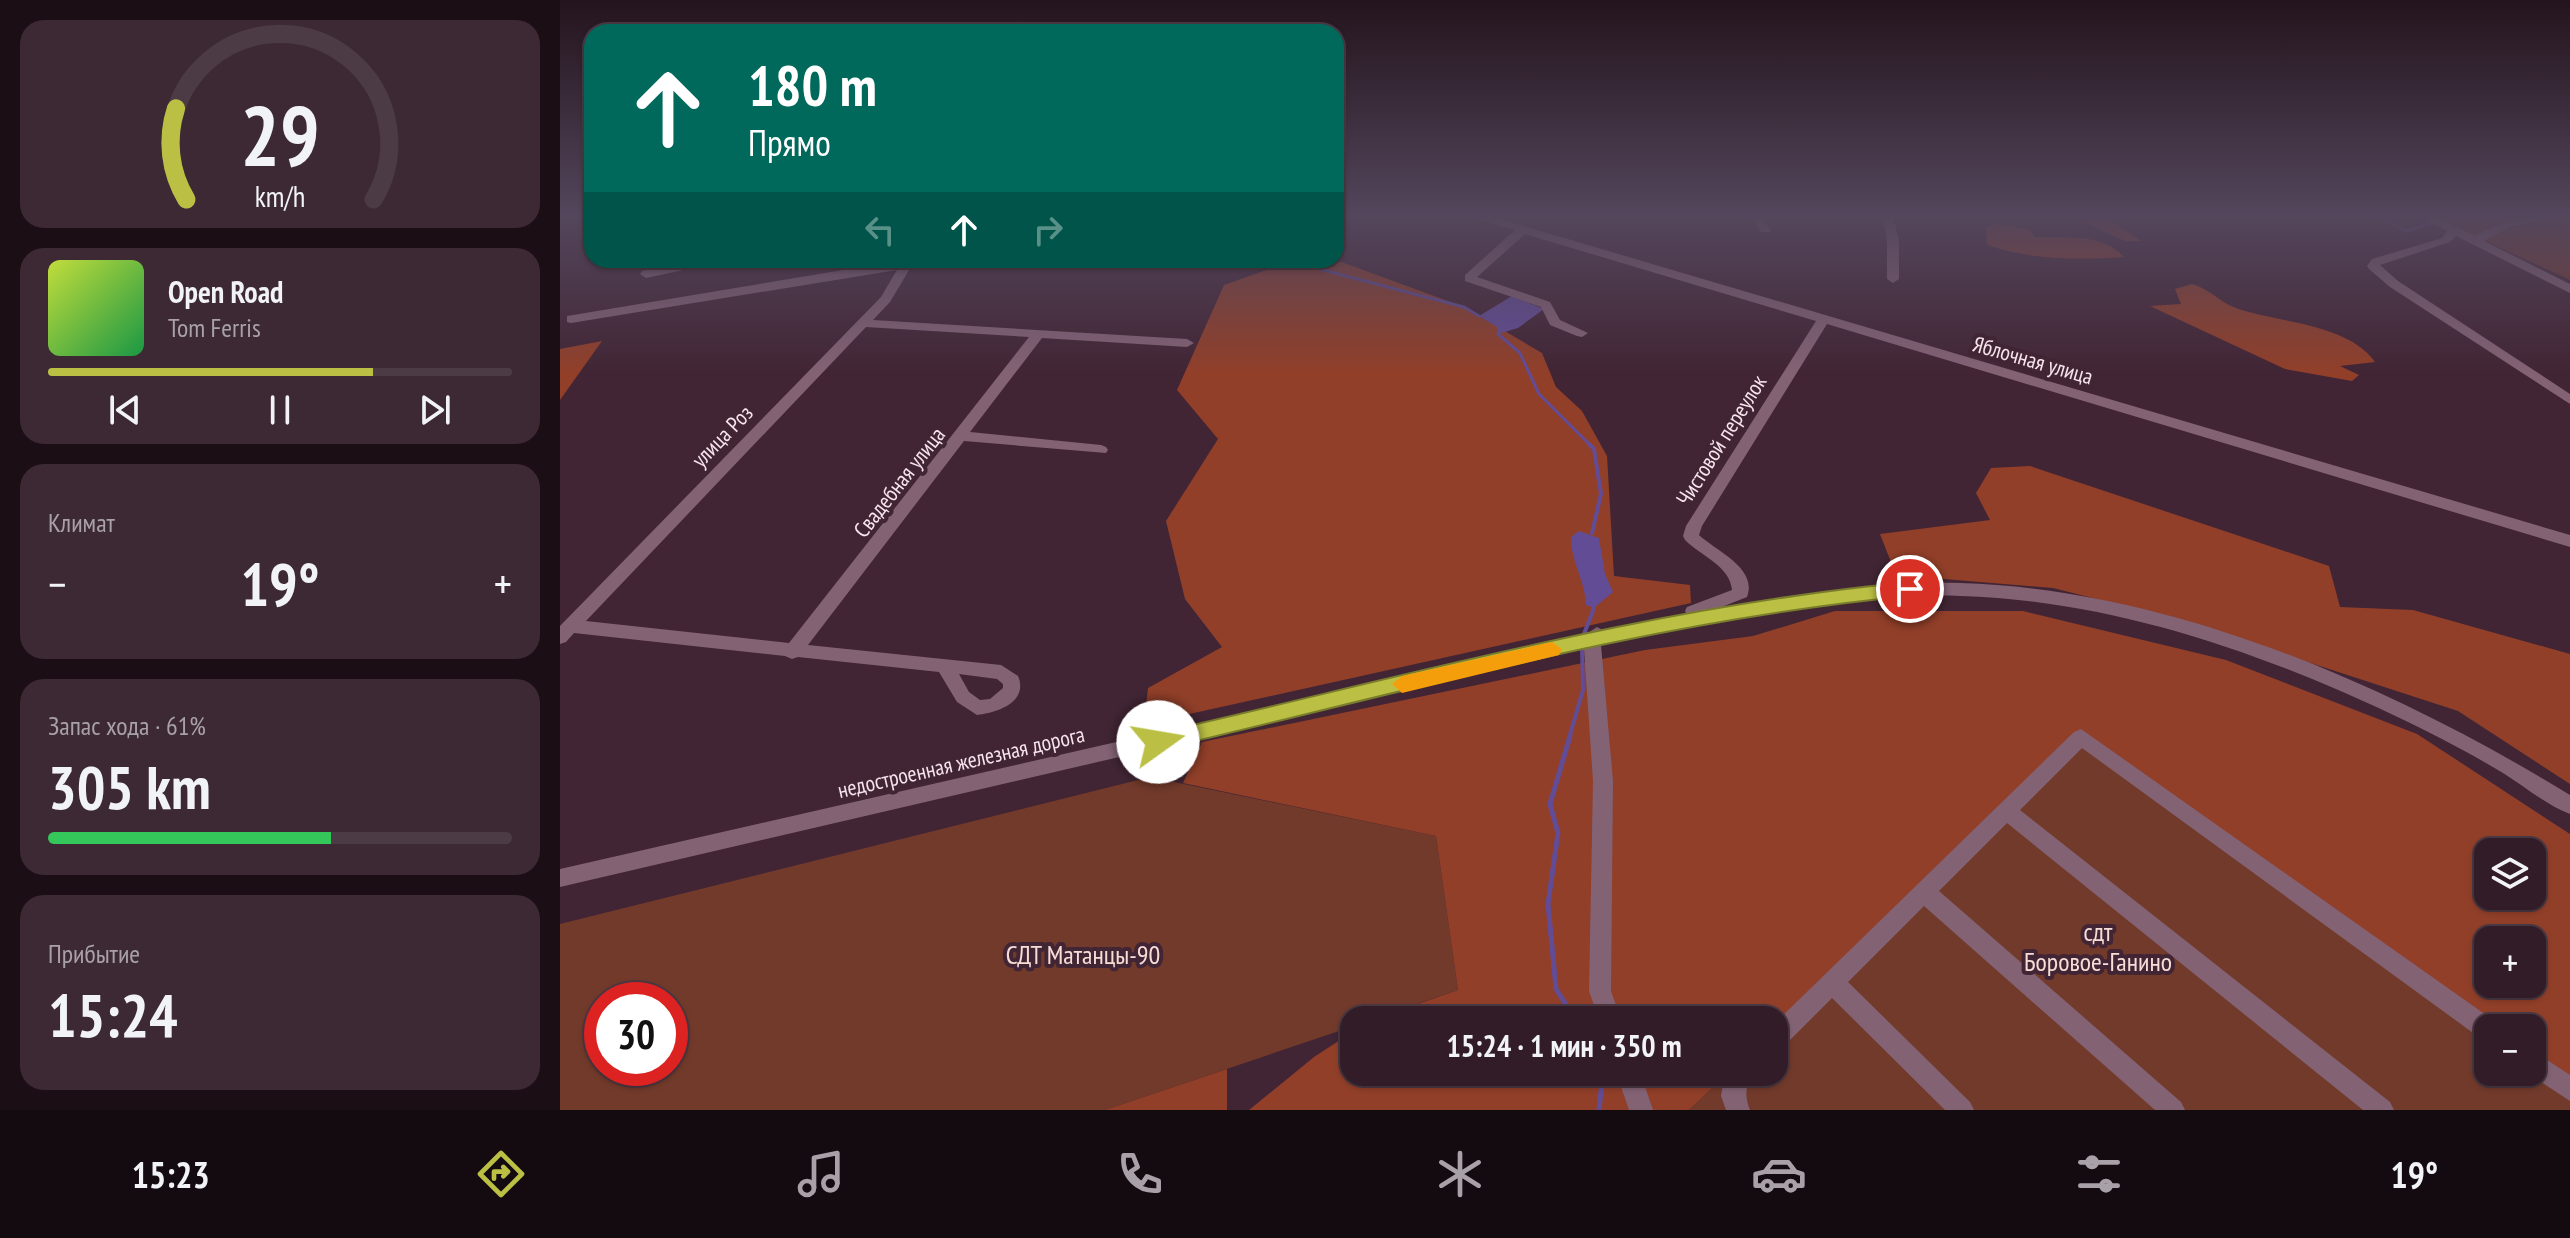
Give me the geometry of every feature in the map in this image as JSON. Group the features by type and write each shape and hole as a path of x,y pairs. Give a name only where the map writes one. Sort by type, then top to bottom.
{"street":[{"path":"646,274 666,270"},
{"path":"571,319 861,270"},
{"name":"улица Роз","path":"565,632 886,299 903,270"},
{"path":"1478,270 1469,278 1546,305 1555,322 1582,333"},
{"name":"Яблочная улица","path":"1658,270 2570,541"},
{"path":"1893,270 1893,279"},
{"path":"2377,270 2394,284 2570,400"},
{"path":"2533,270 2570,289"},
{"name":"Чистовой переулок","path":"1605,1006 1600,991 1603,781 1592,639 1600,631 1707,608 1741,593 1742,582 1735,572 1698,545 1691,536 1694,526 1823,320"},
{"path":"861,323 1187,343"},
{"name":"Свадебная улица","path":"792,652 963,436 1037,336"},
{"path":"963,436 1101,450"},
{"name":"недостроенная железная дорога","path":"560,878 1623,633 1852,593 1936,588 2068,600 2226,642 2337,683 2445,733 2570,805"},
{"path":"565,632 946,668"},
{"path":"1788,1026 2081,737 2474,1020"},
{"path":"2008,812 2382,1110"},
{"path":"1923,891 2173,1110"},
{"path":"1833,983 1962,1110"},
{"path":"2546,1072 2570,1089"},
{"path":"1633,1086 1641,1110"}],"green space":[{"path":"2548,270 2570,270 2570,280"},
{"name":"сдт Боровое-Ганино","path":"2083,733 2474,1021 2474,1086 2546,1086 2546,1079 2570,1092 2570,1110 1689,1110 1714,1086 1788,1086 1788,1016"},
{"name":"СДТ Матанцы-90","path":"1150,777 1436,836 1458,990 1411,1006 1340,1006 1340,1031 1105,1110 560,1110 560,924"}],"shaded area":[{"path":"1267,270 1363,270 1464,307 1542,353 1556,387 1582,411 1607,456 1614,576 1690,585 1691,603 1144,724 1148,688 1222,647 1185,599 1166,521 1218,439 1177,390 1224,285"},
{"path":"2192,284 2236,308 2311,326 2347,339 2363,349 2375,362 2340,366 2359,375 2352,381 2285,369 2150,306 2181,304 2175,289"},
{"path":"1512,296 1544,309 1518,328 1498,334 1497,327 1479,316"},
{"path":"602,341 560,400 560,349"},
{"path":"2030,466 2329,566 2340,607 2413,610 2570,654 2570,784 2458,711 2172,618 2053,588 1896,575 1880,534 1990,520 1976,493 1991,468"},
{"path":"1579,531 1599,538 1605,574 1613,592 1594,608 1586,605 1573,555 1571,537"},
{"path":"1835,611 2023,611 2226,660 2417,734 2570,834 2570,1092 2546,1074 2546,1014 2474,1014 2474,1018 2083,733 1788,1016 1788,1006 1412,1006 1458,990 1436,836 1183,783 1202,742 1645,650 1753,636"},
{"path":"1340,1040 1340,1086 1714,1086 1689,1110 1249,1110 1314,1057"},
{"path":"1227,1069 1227,1110 1105,1110"}],"waterway":[{"path":"1322,270 1464,307 1479,316"},
{"path":"1498,334 1520,353 1539,394 1594,449 1601,494 1592,533"},
{"path":"1582,639 1594,608"},
{"path":"1569,738 1583,690 1582,647"},
{"path":"1567,1006 1556,989 1548,904 1558,833 1550,804 1570,736"},
{"path":"1599,1110 1602,1086"}],"slow traffic":[{"path":"1402,684 1552,649"}],"route":[{"path":"1158,742 1623,633 1802,599 1910,589"}]}
